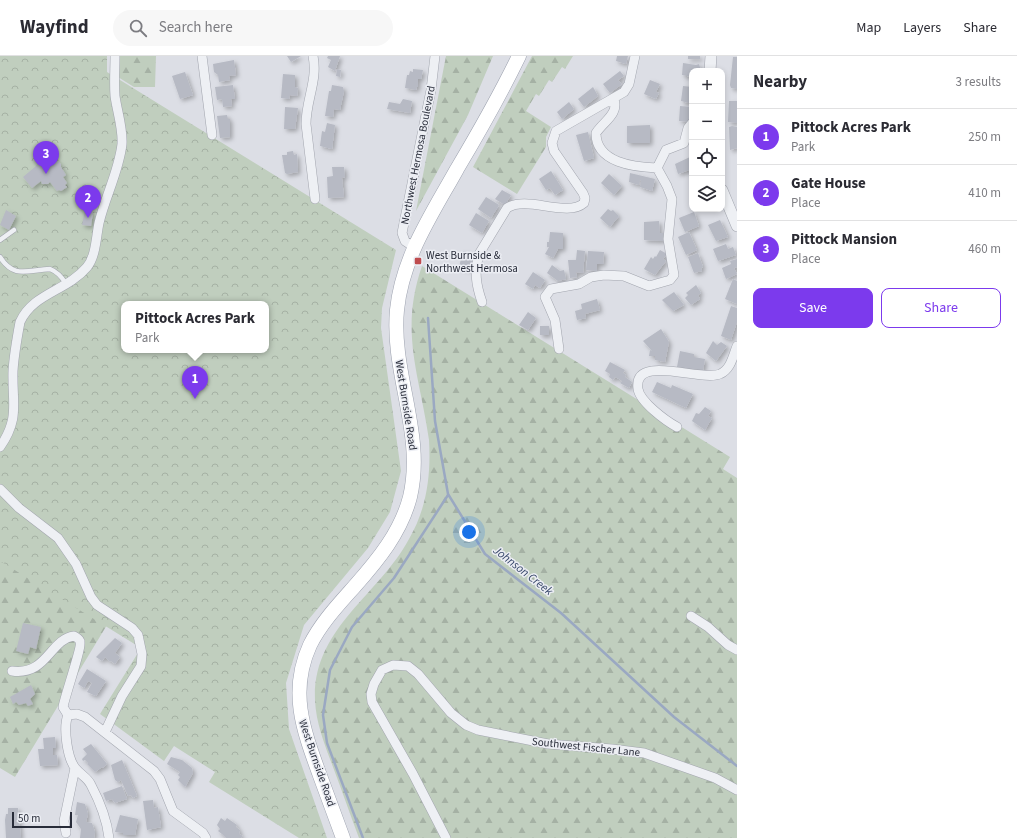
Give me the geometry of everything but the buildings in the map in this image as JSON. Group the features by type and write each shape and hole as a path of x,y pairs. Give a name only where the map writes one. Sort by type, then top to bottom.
{"main road":[{"name":"West Burnside Road","path":"343,838 306,735 301,716 300,684 306,658 316,634 328,616 387,547 400,525 408,505 414,477 414,445 399,365 396,321 402,280 414,247 487,118 518,56"}],"street":[{"path":"0,447 9,433 13,423 13,370 20,322 30,306 66,284 86,269 91,260 100,218 119,160 121,134 115,94 115,56"},
{"path":"202,56 212,135"},
{"path":"313,56 315,72 313,89 306,112 306,124 315,199"},
{"name":"Northwest Hermosa Boulevard","path":"414,247 404,241 402,233 430,97 435,56"},
{"path":"482,302 477,288 476,272 479,254 507,208 517,204 573,208 584,203 585,198 583,193 554,151 552,143 556,131 562,126 614,99 624,92 629,84 635,56"},
{"path":"710,68 711,56"},
{"path":"614,99 616,107 614,113 596,133 596,141 600,149 617,161 630,166 657,168"},
{"path":"657,168 666,150 684,143 689,127"},
{"path":"559,349 555,320 545,297 551,289 579,284 591,277 604,275 624,276 648,286 660,284 673,277 674,272 668,239 672,198 657,168"},
{"path":"725,197 737,226"},
{"path":"677,427 649,406 639,392 638,383 644,374 653,369 704,376 719,374 727,369 737,346"},
{"path":"0,489 19,508 58,538 76,564 91,597 97,605 132,628 138,635 142,654 141,666 122,696 105,732"},
{"path":"691,616 708,626 728,645 737,650"},
{"path":"12,671 28,671 42,661 63,640 74,636 79,638 81,643 79,652 63,707 68,715 65,730 69,750 75,768 91,784 101,809 109,838"},
{"name":"Southwest Fischer Lane","path":"446,838 413,774 372,702 371,694 374,684 382,670 388,666 399,664 412,668 451,712 466,725 478,730 552,745 612,749 644,753 715,778 737,790"},
{"path":"68,715 77,714 105,732 154,771 160,779 173,811 206,838"},
{"path":"66,833 64,821 75,768"}],"lane":[{"path":"0,240 14,230"},
{"path":"0,257 8,268 14,271 50,269 62,277 66,284"}],"green space":[{"path":"0,56 107,56 107,72 396,250 382,308 381,328 401,471 390,512 368,548 304,625 286,683 289,729 327,838 299,838 209,782 215,772 174,746 164,761 100,714 141,648 0,561"},
{"path":"118,56 156,56 155,87 134,87 118,77"},
{"path":"446,56 493,56 468,115 416,211"},
{"path":"532,56 573,56 565,69 562,67 552,82 549,80 539,96 536,94 526,111 551,127 546,137 546,147 517,194 473,167"},
{"path":"422,266 730,457 723,469 737,478 737,838 359,838 321,734 315,700 317,675 324,653 336,633 396,559 409,539 424,503 428,479 429,440 417,374 412,333 412,312 415,290"},
{"path":"0,497 110,620 15,777 0,768"}],"waterway":[{"name":"Johnson Creek","path":"428,318 435,421 448,494 485,554 561,613 674,717 737,766"},
{"path":"363,838 327,743 323,715 330,670 352,627 394,578 448,495"}],"place":[{"name":"Pittock Mansion","path":"46,174"},
{"name":"Gate House","path":"88,218"},
{"name":"West Burnside & Northwest Hermosa","path":"418,261"},
{"name":"Pittock Acres Park","path":"195,399"}]}
